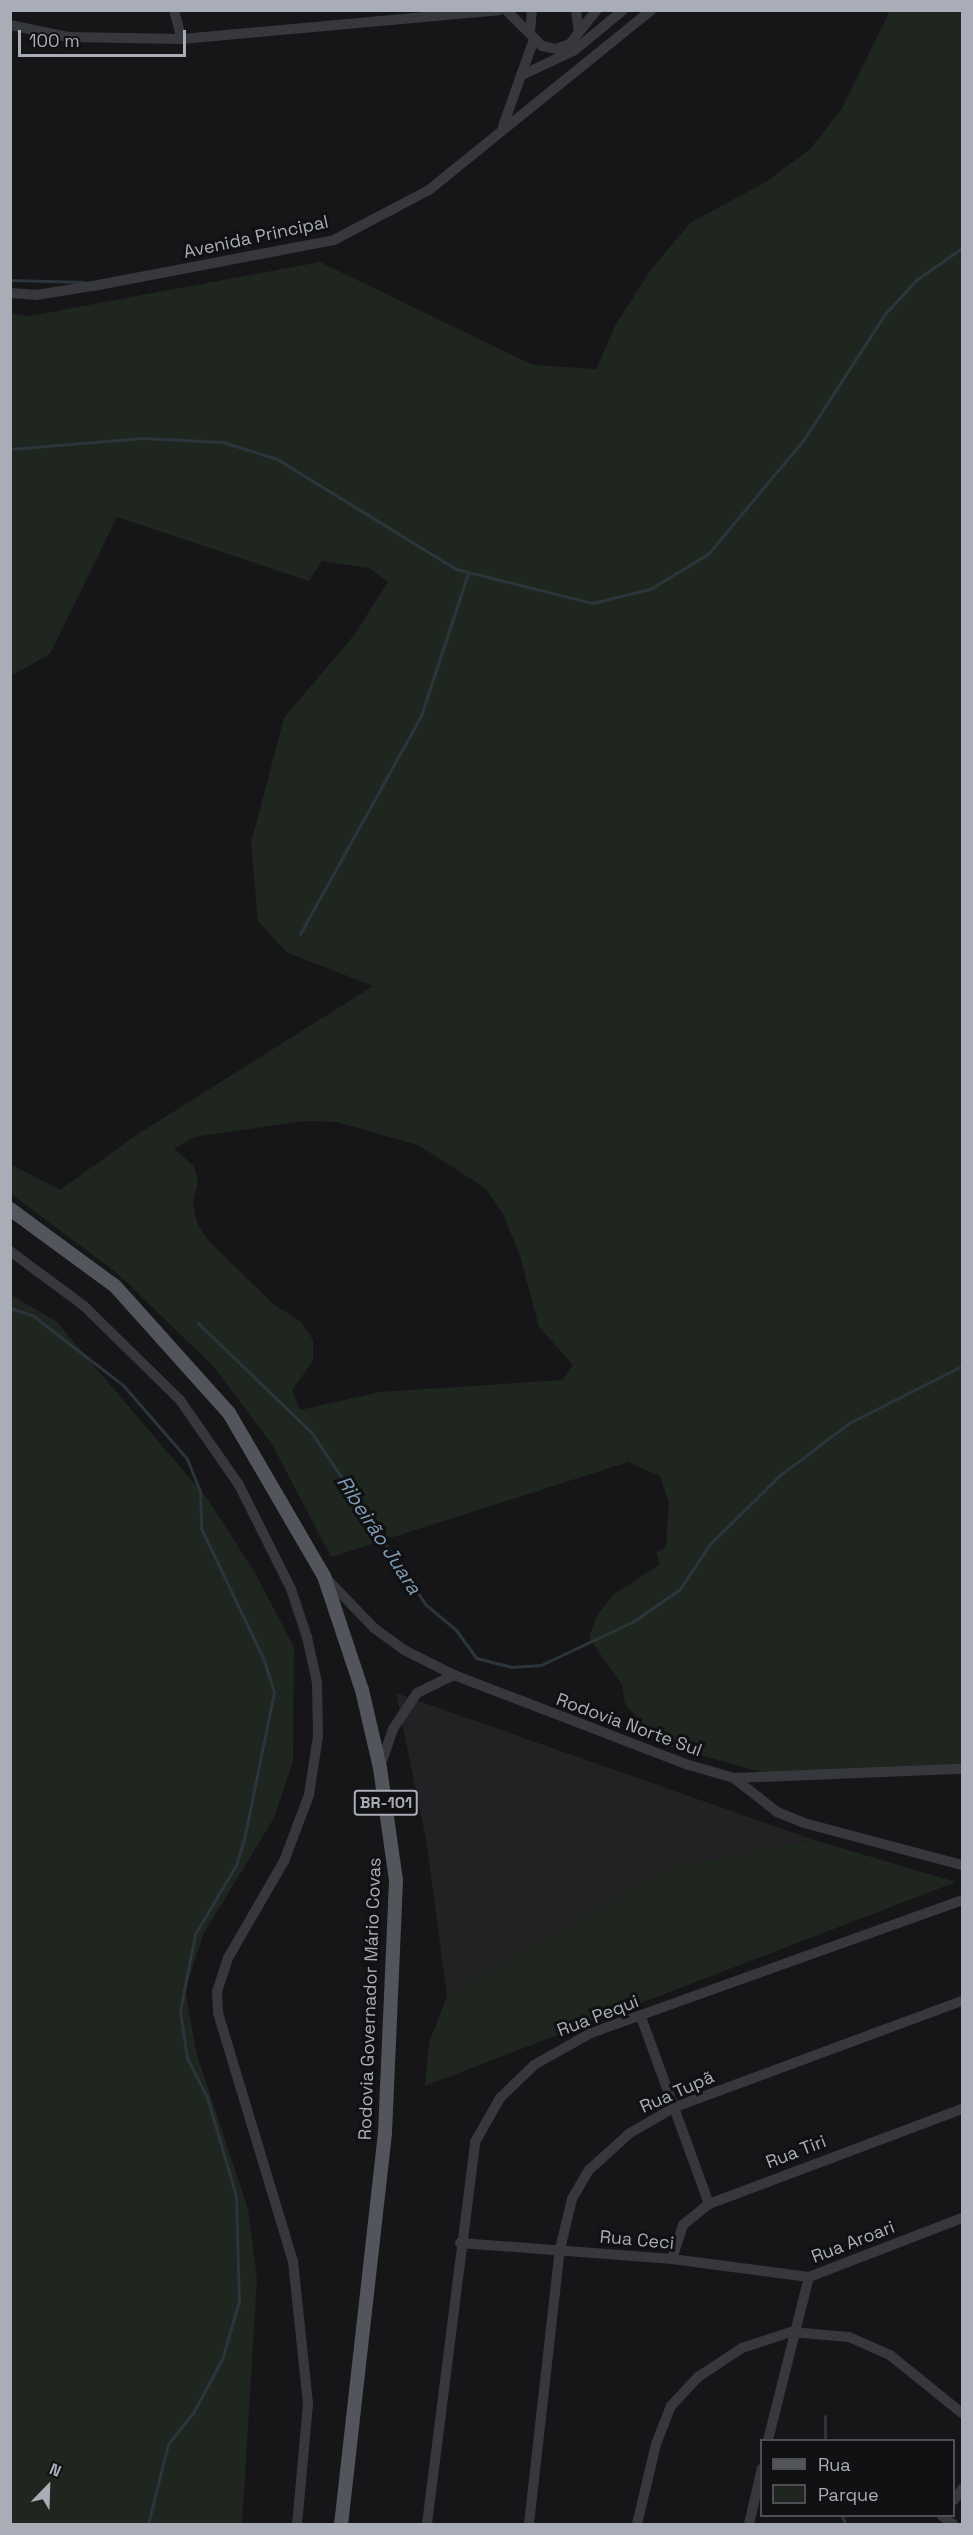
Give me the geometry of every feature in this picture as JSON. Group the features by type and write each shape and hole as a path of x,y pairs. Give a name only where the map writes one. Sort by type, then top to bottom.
{"main road":[{"name":"Rodovia Governador Mário Covas","path":"10,1209 115,1286 203,1379 252,1448 324,1576 353,1657 380,1768 396,1881 385,2133 340,2524"}],"street":[{"path":"174,10 182,39"},
{"path":"10,25 68,37 182,39 499,10"},
{"path":"506,10 532,35 556,49 572,47"},
{"path":"502,126 524,75 532,35 531,11 513,10"},
{"path":"576,10 579,32"},
{"path":"572,47 579,32 597,10"},
{"path":"524,75 572,47 623,10"},
{"name":"Avenida Principal","path":"10,293 36,295 93,286 334,240 429,190 502,126 651,10"},
{"path":"10,1251 84,1306 180,1400 238,1485 291,1589 310,1648 318,1736 309,1795 284,1861 228,1958 217,1991 218,2013 293,2261 308,2404 297,2524"},
{"name":"Rodovia Norte Sul","path":"324,1576 374,1628 454,1675 620,1741 734,1778 963,1769"},
{"path":"380,1768 393,1730 417,1693 454,1675"},
{"path":"734,1778 777,1812 804,1823 963,1865"},
{"name":"Rua Pequi","path":"427,2524 460,2243 476,2142 500,2098 554,2052 591,2033 962,1901"},
{"name":"Rua Tupã","path":"529,2524 560,2249 572,2199 589,2170 630,2133 675,2107 963,2001"},
{"path":"641,2017 709,2204"},
{"name":"Rua Tiri","path":"672,2259 683,2225 709,2204 963,2109"},
{"name":"Rua Aroari","path":"768,2439 791,2332 809,2277 963,2218"},
{"name":"Rua Ceci","path":"460,2243 672,2259 809,2277"},
{"path":"637,2524 656,2444 671,2406 722,2359 791,2332 830,2333 875,2346 963,2413"},
{"path":"749,2524 760,2477"}],"shaded area":[{"path":"396,1693 814,1840 670,1868 447,1996 426,1839"}],"green space":[{"path":"890,11 962,11 962,1766 765,1773 660,1744 625,1704 622,1685 589,1638 597,1615 613,1595 660,1564 656,1553 666,1547 669,1504 660,1476 628,1462 331,1557 273,1446 214,1367 117,1273 11,1194 10,1164 60,1190 138,1134 373,986 286,952 258,921 251,843 284,718 354,635 388,582 369,568 322,561 309,581 117,517 50,654 11,676 11,313 29,316 320,262 533,365 596,369 616,324 650,271 690,223 764,183 809,150 841,110","holes":["305,1121 336,1122 418,1145 485,1188 503,1214 520,1256 539,1327 573,1365 563,1380 380,1392 300,1410 292,1390 313,1361 313,1340 300,1321 273,1304 208,1240 197,1223 193,1203 198,1181 194,1166 174,1149 194,1137"]},
{"path":"11,1295 56,1321 209,1501 255,1573 294,1647 293,1761 274,1818 204,1933 185,1990 197,2055 248,2209 257,2279 242,2524 11,2524"},
{"path":"814,1840 956,1882 425,2086 429,2043 447,1996 670,1868"}],"waterway":[{"path":"10,449 143,438 223,442 277,459 456,569 592,603 650,589 708,554 804,439 885,314 916,280 962,248"},
{"path":"10,280 84,282"},
{"path":"300,934 421,716 468,573"},
{"path":"10,1308 32,1315 123,1385 187,1459 200,1491 201,1528 264,1660 274,1692 244,1839 236,1865 195,1934 180,2011 187,2058 207,2097 236,2196 239,2301 222,2359 193,2413 168,2444 148,2524"},
{"name":"Ribeirão Juara","path":"198,1323 312,1433 425,1604 456,1630 476,1658 511,1667 541,1665 634,1621 680,1589 710,1544 779,1476 849,1423 962,1366"},
{"path":"825,2416 825,2439"},
{"path":"842,2517 845,2524"}]}
